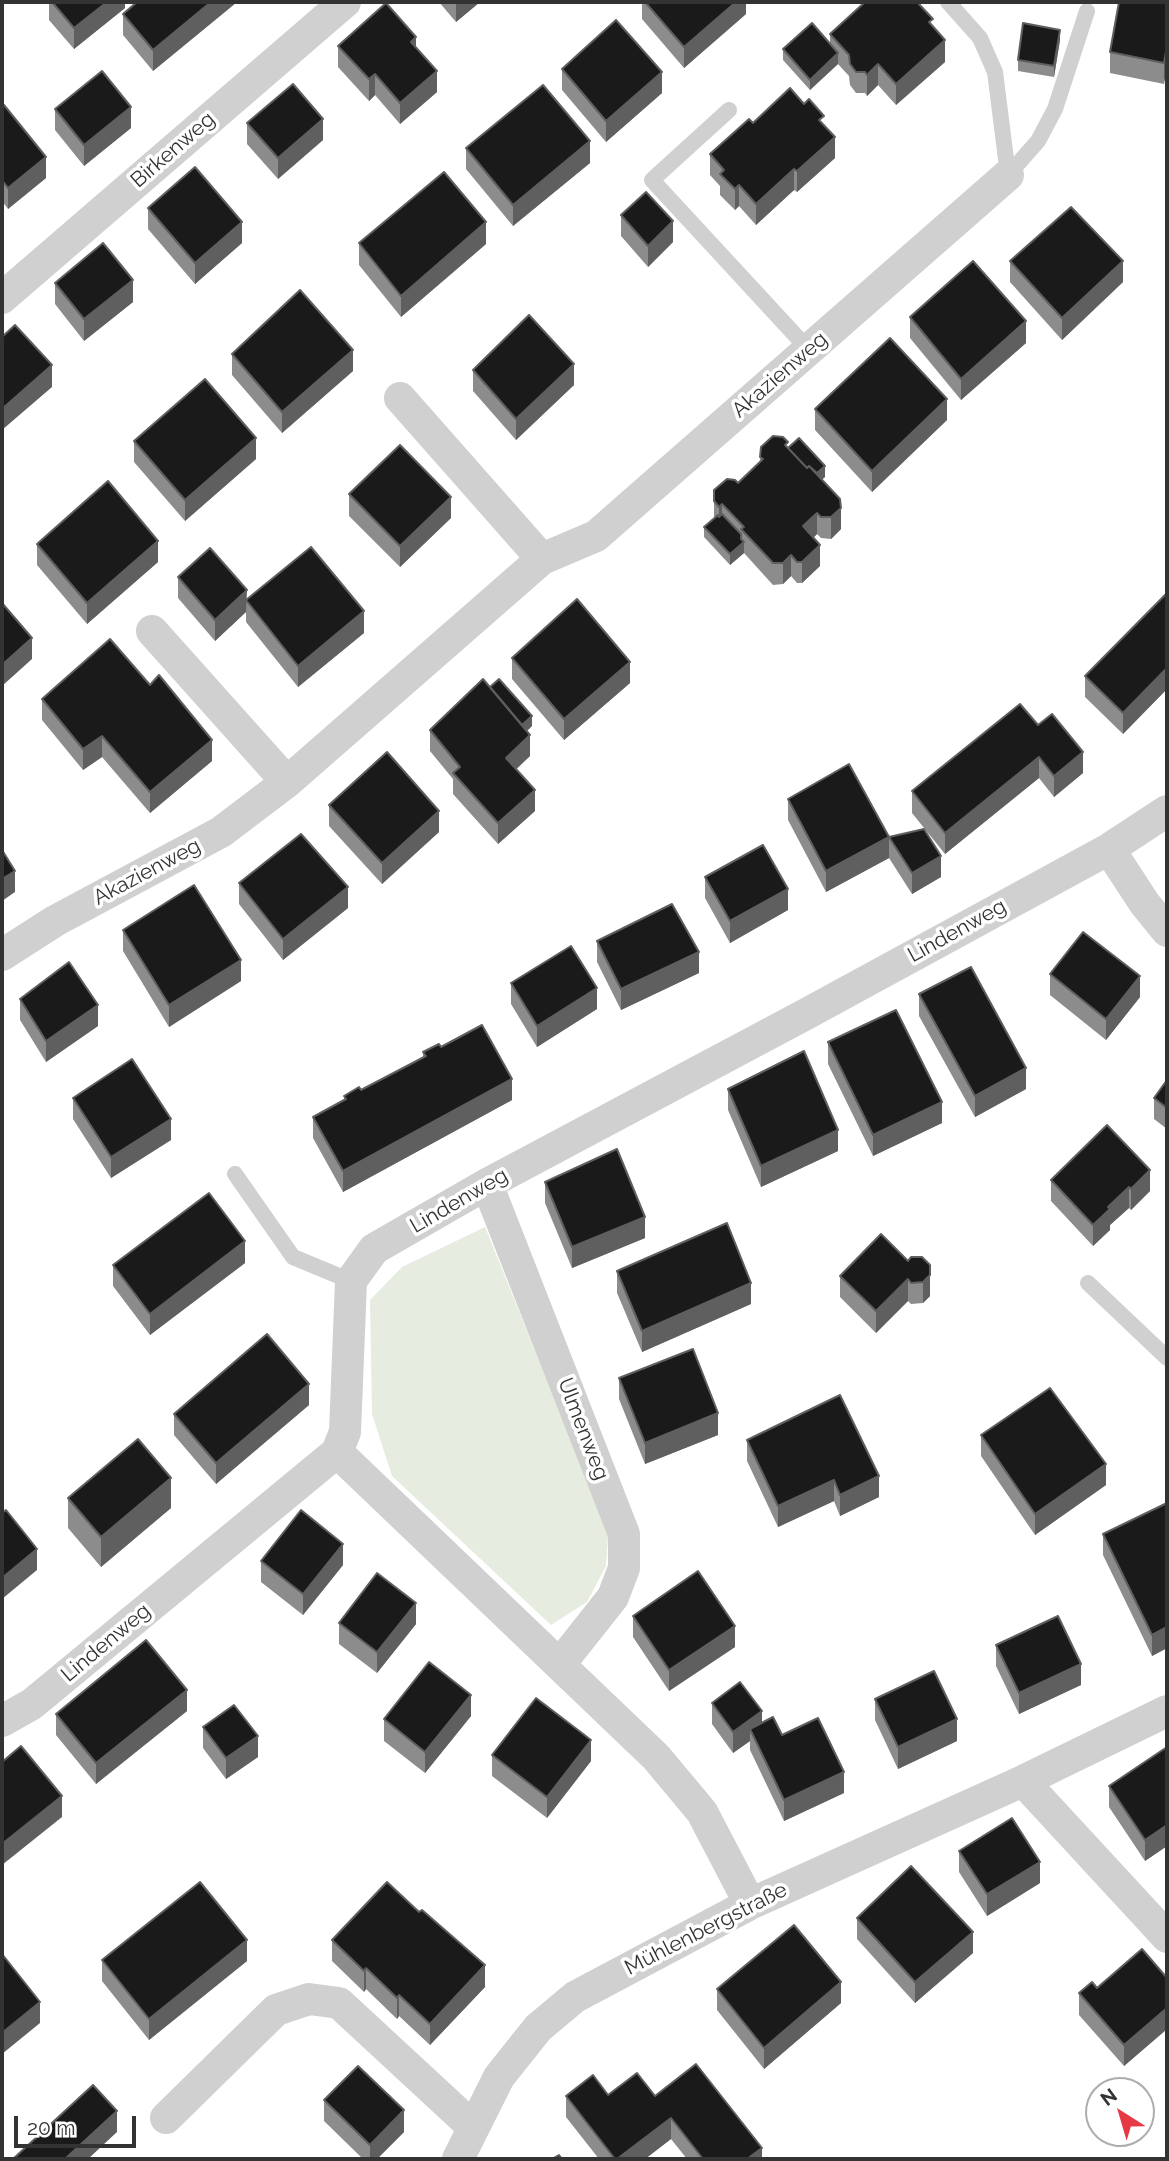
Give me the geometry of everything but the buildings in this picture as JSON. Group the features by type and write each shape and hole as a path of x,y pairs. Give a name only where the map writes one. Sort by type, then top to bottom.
{"street":[{"name":"Birkenweg","path":"2,298 345,2"},
{"name":"Akazienweg","path":"2,955 55,921 221,832 287,782 542,559 596,536 1008,175"},
{"path":"400,398 542,559"},
{"path":"152,631 287,782"},
{"name":"Lindenweg","path":"351,1281 374,1249 487,1184 1109,849 1167,811"},
{"path":"1109,849 1145,904 1167,931"},
{"name":"Ulmenweg","path":"487,1184 624,1534 624,1568 613,1597 560,1664"},
{"path":"351,1281 346,1420 345,1432 337,1452 656,1757 702,1812 750,1904"},
{"name":"Lindenweg","path":"2,1721 32,1704 337,1452"},
{"name":"Mühlenbergstraße","path":"458,2159 499,2077 538,2028 575,1997 750,1904 1023,1781 1167,1711"},
{"path":"1023,1781 1167,1937"},
{"path":"166,2118 276,2010 309,1999 339,2003 473,2127"}],"lane":[{"path":"948,2 980,38 995,72 1008,175"},
{"path":"1008,175 1038,141 1055,109 1087,11"},
{"path":"729,110 652,180 809,349"},
{"path":"235,1174 293,1257 351,1281"},
{"path":"1088,1283 1167,1358"}],"shaded area":[{"path":"485,1227 573,1445 609,1523 606,1566 587,1602 551,1625 392,1476 372,1414 370,1300 402,1267"}]}
